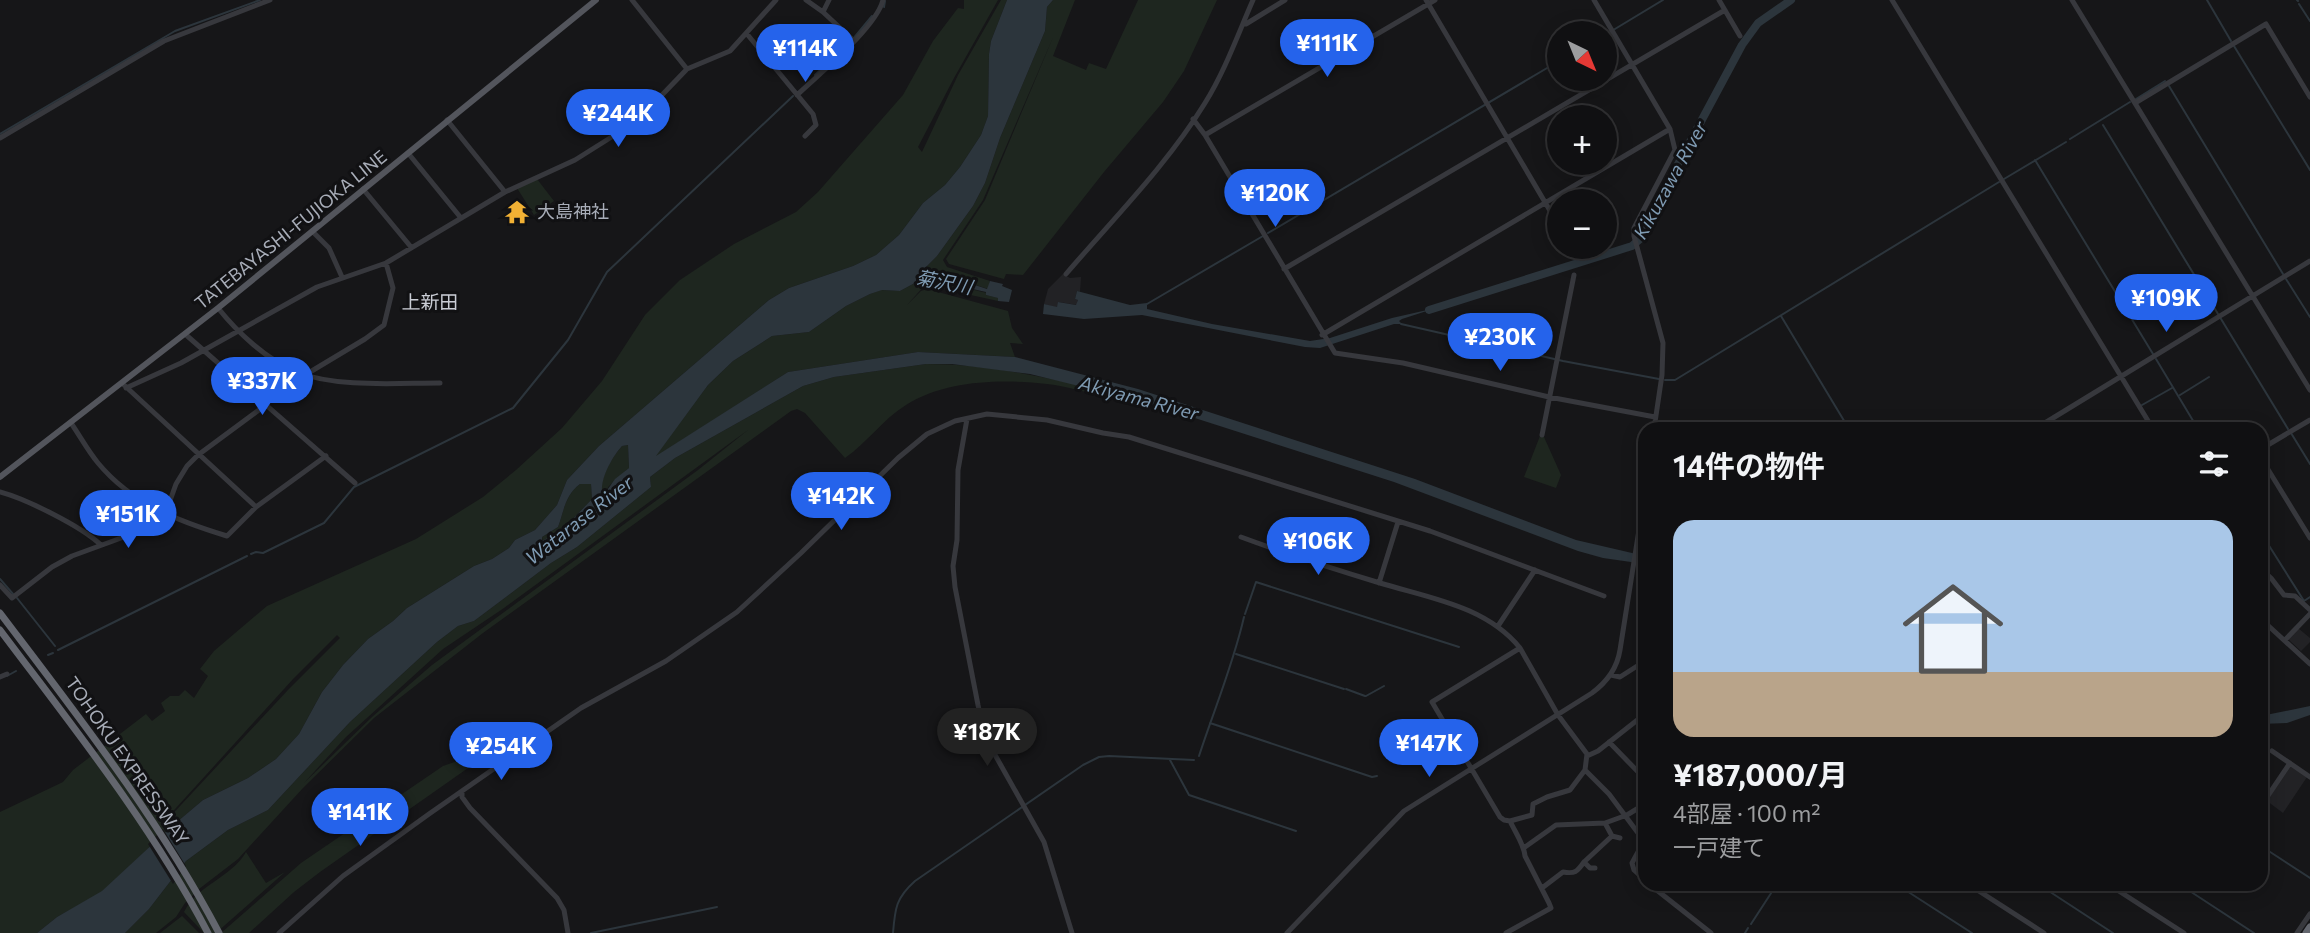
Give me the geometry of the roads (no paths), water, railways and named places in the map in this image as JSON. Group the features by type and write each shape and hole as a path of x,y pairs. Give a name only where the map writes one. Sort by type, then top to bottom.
{"highway":[{"name":"TOHOKU EXPRESSWAY","path":"0,613 91,735 165,843 219,933"},
{"name":"TOHOKU EXPRESSWAY","path":"0,629 158,849 208,933"},
{"path":"2306,933 2310,927"}],"main road":[{"name":"TATEBAYASHI-FUJIOKA LINE","path":"0,477 124,385 596,0"}],"street":[{"path":"0,138 145,50 186,31 270,0"},
{"path":"632,0 687,69"},
{"path":"256,508 124,385 202,351 317,287 386,263 505,192 575,160 633,124 687,69 726,54 776,0"},
{"path":"806,0 854,41"},
{"path":"823,12 829,0"},
{"path":"797,95 854,41 880,10 883,0"},
{"path":"1066,274 1145,182 1209,96 1253,0"},
{"path":"1243,24 1285,0"},
{"path":"1594,0 1670,129 1675,150 1634,228 1663,343 1662,375 1655,422"},
{"path":"1719,0 1740,36"},
{"path":"1892,0 2149,422"},
{"path":"2072,0 2310,390"},
{"path":"1205,135 1430,1 1546,202"},
{"path":"1284,269 1725,10"},
{"path":"2135,103 2266,24 2310,97"},
{"path":"747,34 813,114 816,125 805,136"},
{"path":"1193,119 1332,350 1340,355 1403,363 1549,397 1655,417"},
{"path":"447,120 505,192"},
{"path":"1323,336 1670,129"},
{"path":"408,153 460,218"},
{"path":"363,189 411,247"},
{"path":"312,231 332,253 342,277"},
{"path":"2046,422 2310,261"},
{"path":"305,374 384,325 393,288 386,263"},
{"path":"1542,435 1574,275"},
{"path":"218,308 236,331 283,365 305,374 354,383 440,383"},
{"path":"185,334 355,483"},
{"path":"0,585 12,598 59,563 162,523 179,477 198,455 267,404"},
{"path":"279,933 343,876 581,708 666,661 737,612 912,444 944,425 986,414 1047,420 1120,435 1462,542 1604,596"},
{"path":"967,419 958,470 957,540 953,566 954,587 978,705 985,737 1044,842 1072,933"},
{"path":"2268,446 2310,420"},
{"path":"71,423 97,463 139,500 166,515 228,536 256,508 326,456"},
{"path":"2268,469 2310,538"},
{"path":"0,492 30,503 101,545"},
{"path":"1379,583 1398,522"},
{"path":"1241,537 1445,602 1486,618 1520,648 1558,715 1587,756 1585,770 1570,790 1540,800 1533,804 1532,815 1510,821 1500,817 1432,702 1520,648"},
{"path":"1287,933 1399,816 1471,768 1592,694 1611,675 1619,656 1638,537"},
{"path":"1498,626 1535,570"},
{"path":"2268,575 2283,594 2294,595 2310,612 2285,640"},
{"path":"2268,625 2310,664"},
{"path":"1611,675 1620,677 1638,665"},
{"path":"0,677 7,674"},
{"path":"1587,756 1638,719"},
{"path":"1609,742 1638,772"},
{"path":"2272,751 2310,777"},
{"path":"2268,796 2290,763"},
{"path":"1585,770 1609,794 1638,834"},
{"path":"462,793 470,808 557,898 564,910 568,933"},
{"path":"1525,847 1556,825 1605,823 1624,817 1638,808"},
{"path":"1506,933 1550,908 1525,856 1525,847 1510,821"},
{"path":"1605,823 1612,836 1620,838"},
{"path":"1542,888 1563,872 1572,874 1578,871 1612,836"},
{"path":"1638,851 1633,857 1632,867 1638,873"},
{"path":"1584,862 1595,868"},
{"path":"1658,891 1711,933"},
{"path":"1979,891 2044,933"},
{"path":"2119,891 2183,933"},
{"path":"2297,933 2310,914"}],"water":[{"path":"1007,0 1053,0 1047,7 1045,31 1000,138 985,183 973,206 937,256 922,271 942,274 987,289 990,281 1003,284 1002,286 1012,290 1009,302 998,301 998,298 986,295 986,292 924,278 900,291 882,290 870,294 846,306 809,332 772,336 733,361 708,385 656,456 788,372 918,352 1015,357 1138,389 1415,479 1576,540 1638,554 1638,563 1578,551 1394,482 1148,403 1030,374 952,364 926,364 834,377 803,386 675,458 650,477 651,487 577,547 551,563 474,621 458,626 437,642 350,722 268,810 228,830 186,861 149,909 125,933 37,933 57,917 102,891 203,800 248,778 276,759 299,734 322,692 368,639 407,608 474,566 492,559 509,548 515,540 535,530 557,505 567,480 599,446 769,300 789,288 853,266 876,255 899,235 923,203 945,185 960,167 981,135 988,116 991,41","holes":["628,445 629,468 615,479 603,496 602,484 607,470 622,446","580,484 591,484 592,499 562,530 542,541 542,537 558,527 568,498 575,488"]},
{"path":"1077,291 1130,305 1147,303 1147,309 1212,324 1310,341 1330,338 1392,318 1436,308 1402,319 1399,321 1402,324 1394,324 1320,348 1142,315 1084,319 1043,314 1044,304 1057,307 1058,302 1076,305"},
{"path":"2310,706 2310,715 2287,723 2268,724 2268,715"}],"waterway":[{"path":"0,134 175,31 260,0"},
{"path":"1617,28 1663,0"},
{"name":"Kikuzawa River","path":"1429,310 1632,246 1640,239 1742,45 1758,23 1791,0"},
{"path":"2207,0 2231,41"},
{"path":"884,7 885,1"},
{"path":"2299,4 2310,21"},
{"path":"853,39 872,16"},
{"path":"815,75 849,43"},
{"path":"2234,46 2310,170"},
{"path":"1268,233 1547,68"},
{"path":"2136,99 2165,81"},
{"path":"2169,86 2283,274"},
{"path":"251,554 263,553 324,523 354,487 513,408 568,340 607,272 793,96"},
{"path":"2070,139 2130,102"},
{"path":"2103,125 2288,429"},
{"path":"2004,179 2066,142"},
{"path":"2035,160 2153,354"},
{"path":"1665,380 1675,380 1999,182"},
{"path":"1147,304 1263,236"},
{"path":"2286,279 2310,317"},
{"path":"1781,316 1845,422"},
{"path":"1401,324 1563,361 1659,379"},
{"path":"2156,359 2194,422"},
{"path":"2180,395 2209,377"},
{"path":"2142,405 2172,388"},
{"path":"2291,433 2310,464"},
{"path":"2268,544 2304,601 2310,597"},
{"path":"58,650 247,556"},
{"path":"0,579 13,594"},
{"path":"1245,614 1256,582 1459,647"},
{"path":"17,598 55,646"},
{"path":"1199,756 1244,617"},
{"path":"48,655 53,653"},
{"path":"1236,654 1344,689"},
{"path":"7,676 16,671"},
{"path":"1366,696 1384,686"},
{"path":"1346,689 1365,696"},
{"path":"1210,723 1372,777 1377,776"},
{"path":"893,933 898,904 915,881 1083,765 1099,757 1109,756 1194,760"},
{"path":"1170,760 1189,795 1296,831"},
{"path":"2268,851 2310,878"},
{"path":"1751,924 1772,891"},
{"path":"1907,891 1972,933"},
{"path":"2049,891 2113,933"},
{"path":"2190,891 2254,933"},
{"path":"591,933 717,907"},
{"path":"1745,933 1748,928"}],"place":[{"name":"大島神社","path":"517,212"}],"district":[{"name":"上新田","path":"430,302"}],"water label":[{"name":"菊沢川","path":"944,282"},
{"name":"Akiyama River","path":"1139,398"},
{"name":"Watarase River","path":"579,520"}]}
